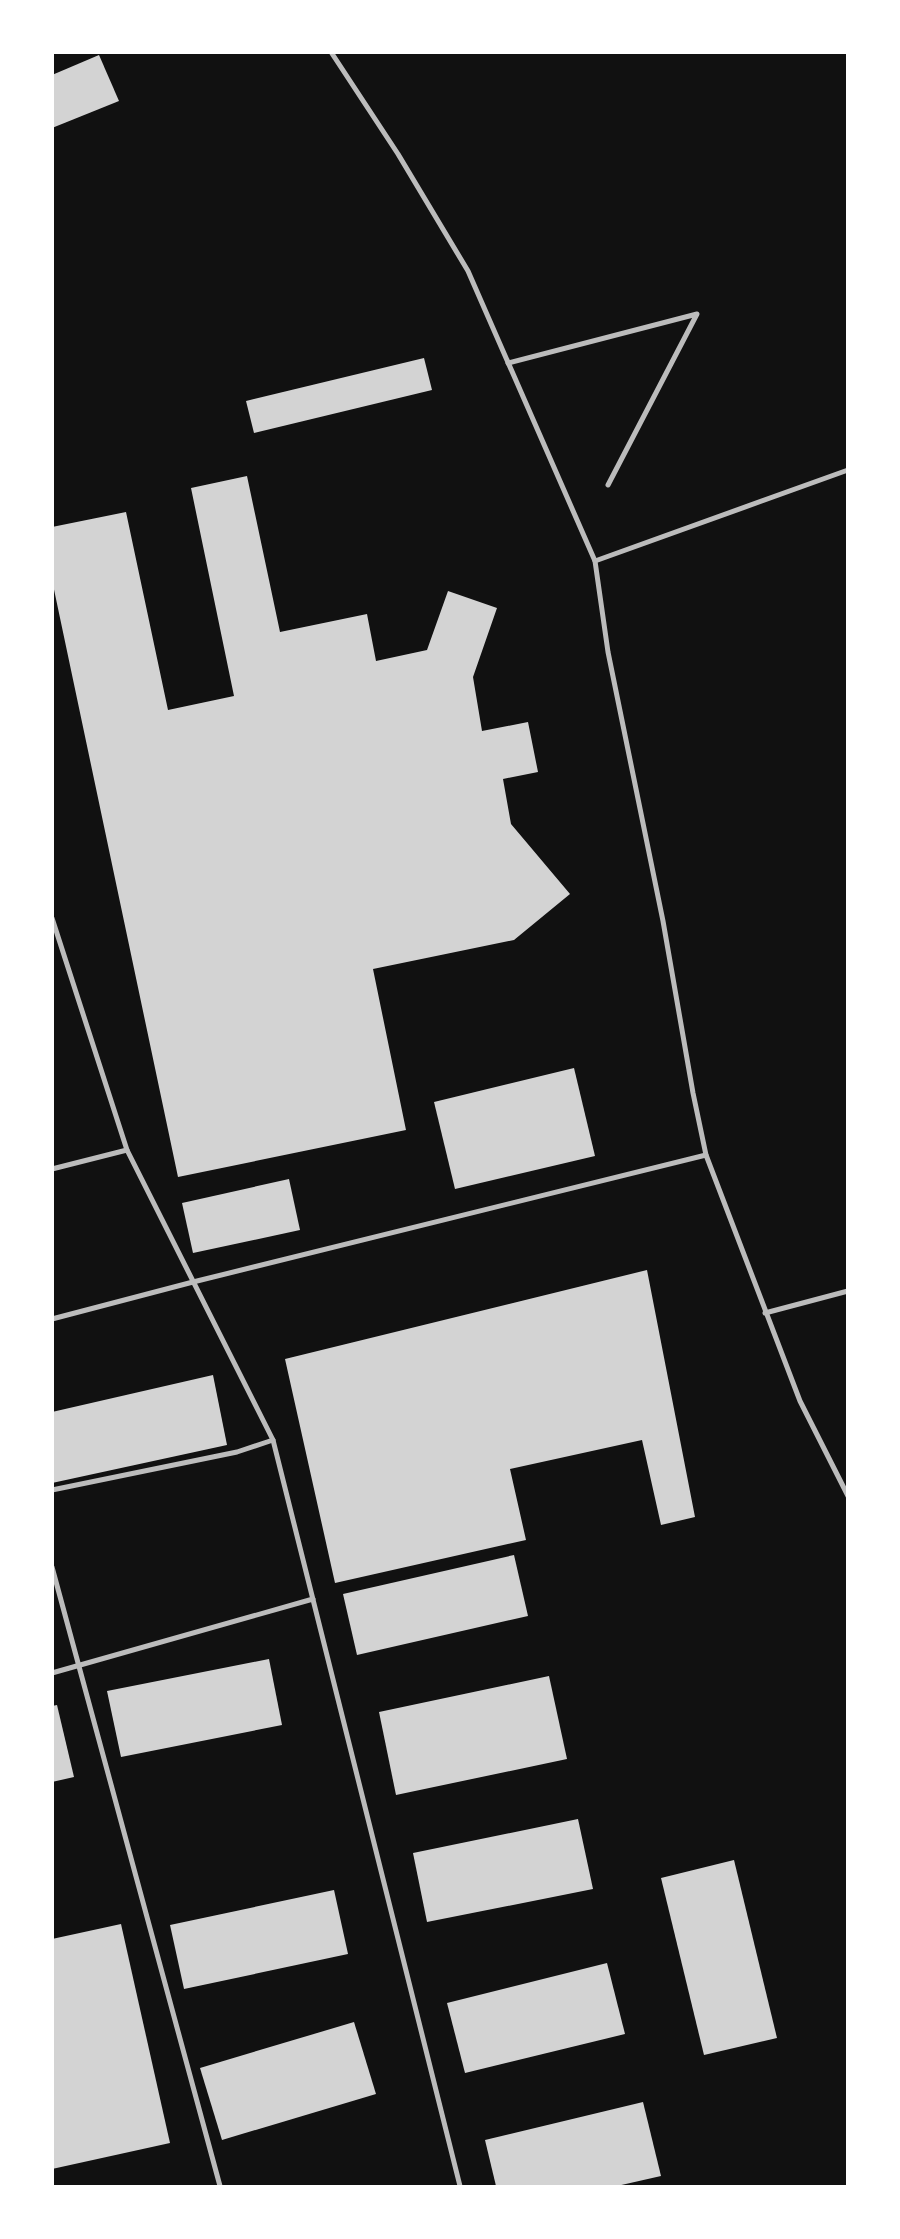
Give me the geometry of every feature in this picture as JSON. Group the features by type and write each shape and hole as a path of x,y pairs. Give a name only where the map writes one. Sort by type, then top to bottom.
{"lane":[{"path":"331,52 398,154 468,271 595,561 608,652 663,921 706,1155 800,1401 848,1496"},
{"path":"508,363 697,314 608,485"},
{"path":"595,561 848,470"},
{"path":"52,918 127,1150 273,1440 460,2186"},
{"path":"52,1168 127,1150"},
{"path":"52,1319 706,1155"},
{"path":"765,1313 848,1291"},
{"path":"52,1490 237,1452 273,1440"},
{"path":"52,1567 220,2186"},
{"path":"52,1673 313,1599"}],"building":[{"path":"99,55 119,101 52,128 52,75"},
{"path":"424,358 432,390 254,433 246,401"},
{"path":"247,476 280,632 367,614 376,661 427,650 448,591 497,608 473,677 482,731 528,722 538,772 503,779 511,824 570,894 514,940 373,969 406,1130 178,1177 52,580 52,527 126,512 168,710 234,696 191,488"},
{"path":"574,1068 595,1156 455,1189 434,1102"},
{"path":"289,1179 300,1230 193,1253 182,1203"},
{"path":"647,1270 695,1517 661,1525 642,1440 510,1469 526,1540 335,1583 285,1359"},
{"path":"213,1375 227,1445 52,1483 52,1412"},
{"path":"514,1555 528,1616 357,1655 343,1594"},
{"path":"269,1659 282,1725 121,1757 107,1691"},
{"path":"549,1676 567,1759 396,1795 379,1712"},
{"path":"57,1705 74,1777 52,1782 52,1706"},
{"path":"578,1819 593,1889 427,1922 413,1853"},
{"path":"734,1860 777,2038 704,2055 661,1878"},
{"path":"334,1890 348,1954 184,1989 170,1925"},
{"path":"121,1924 170,2143 52,2169 52,1939"},
{"path":"607,1963 625,2034 465,2073 447,2003"},
{"path":"354,2022 376,2094 222,2140 200,2068"},
{"path":"643,2102 661,2176 617,2186 496,2186 485,2140"}]}
